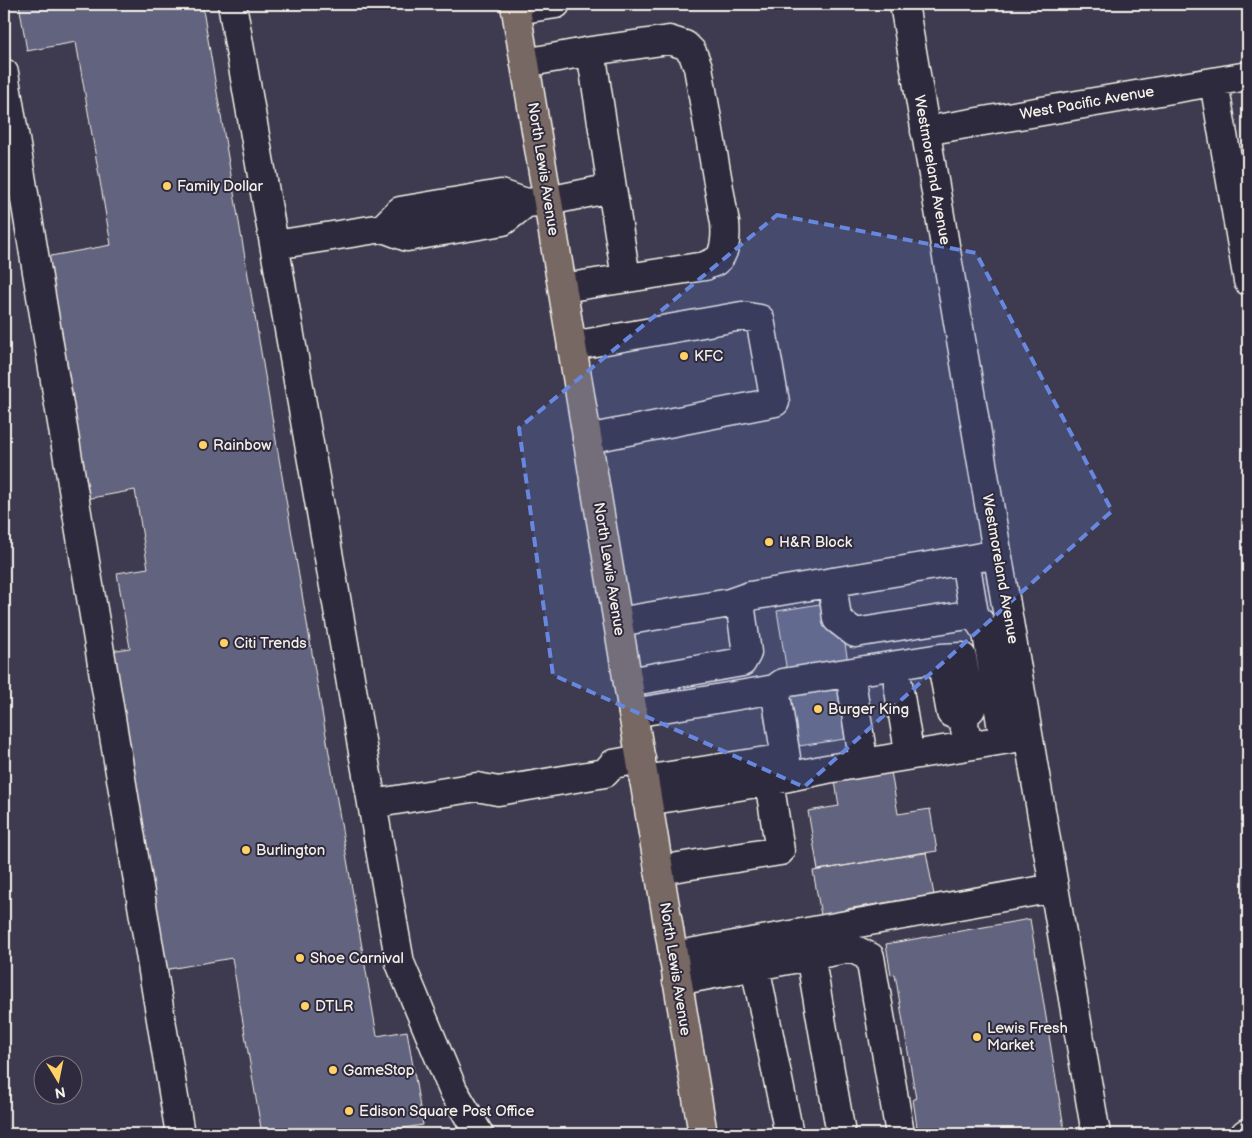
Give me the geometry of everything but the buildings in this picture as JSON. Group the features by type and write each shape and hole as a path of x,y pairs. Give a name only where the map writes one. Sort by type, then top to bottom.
{"main road":[{"name":"North Lewis Avenue","path":"516,7 525,63 537,202 563,288 702,1134"}],"street":[{"path":"232,4 400,963 453,1090 479,1134"},
{"path":"516,7 556,4"},
{"name":"Westmoreland Avenue","path":"904,4 997,554 990,633 1018,726 1054,888 1096,1134"},
{"path":"525,63 669,40 685,45 692,52 698,67 725,223 726,237 723,249 717,260 705,266 563,288"},
{"path":"591,51 626,278"},
{"path":"4,73 180,1134"},
{"name":"West Pacific Avenue","path":"925,131 1248,76"},
{"path":"1214,82 1248,281"},
{"path":"275,245 383,228 407,237 503,221 537,202 612,188"},
{"path":"572,346 742,316 760,319 775,402 587,440"},
{"path":"618,622 730,603 750,596 997,554"},
{"path":"965,560 990,633"},
{"path":"832,582 837,619 855,633 990,633"},
{"path":"628,682 742,662 747,653 741,610 730,603"},
{"path":"633,713 775,689 783,683 952,658 990,633"},
{"path":"952,658 951,714 964,723"},
{"path":"850,673 861,746"},
{"path":"898,684 907,738"},
{"path":"775,689 786,758"},
{"path":"644,780 907,738 964,723 1018,726"},
{"path":"372,804 477,787 498,791 605,773 614,764 644,780 768,781 1018,726"},
{"path":"659,870 780,851 768,781"},
{"path":"675,968 1054,888"},
{"path":"675,968 755,966 851,948 870,957 900,1134"},
{"path":"810,956 841,1134"},
{"path":"755,966 789,1134"}],"highlighted area":[{"path":"777,215 976,253 1112,511 804,787 553,675 519,428"}],"place":[{"name":"Family Dollar","path":"167,186"},
{"name":"KFC","path":"684,356"},
{"name":"Rainbow","path":"203,445"},
{"name":"H&R Block","path":"769,542"},
{"name":"Citi Trends","path":"224,643"},
{"name":"Burger King","path":"818,709"},
{"name":"Burlington","path":"246,850"},
{"name":"Shoe Carnival","path":"300,958"},
{"name":"DTLR","path":"305,1006"},
{"name":"Lewis Fresh Market","path":"977,1037"},
{"name":"GameStop","path":"333,1070"},
{"name":"Edison Square Post Office","path":"349,1111"}]}
